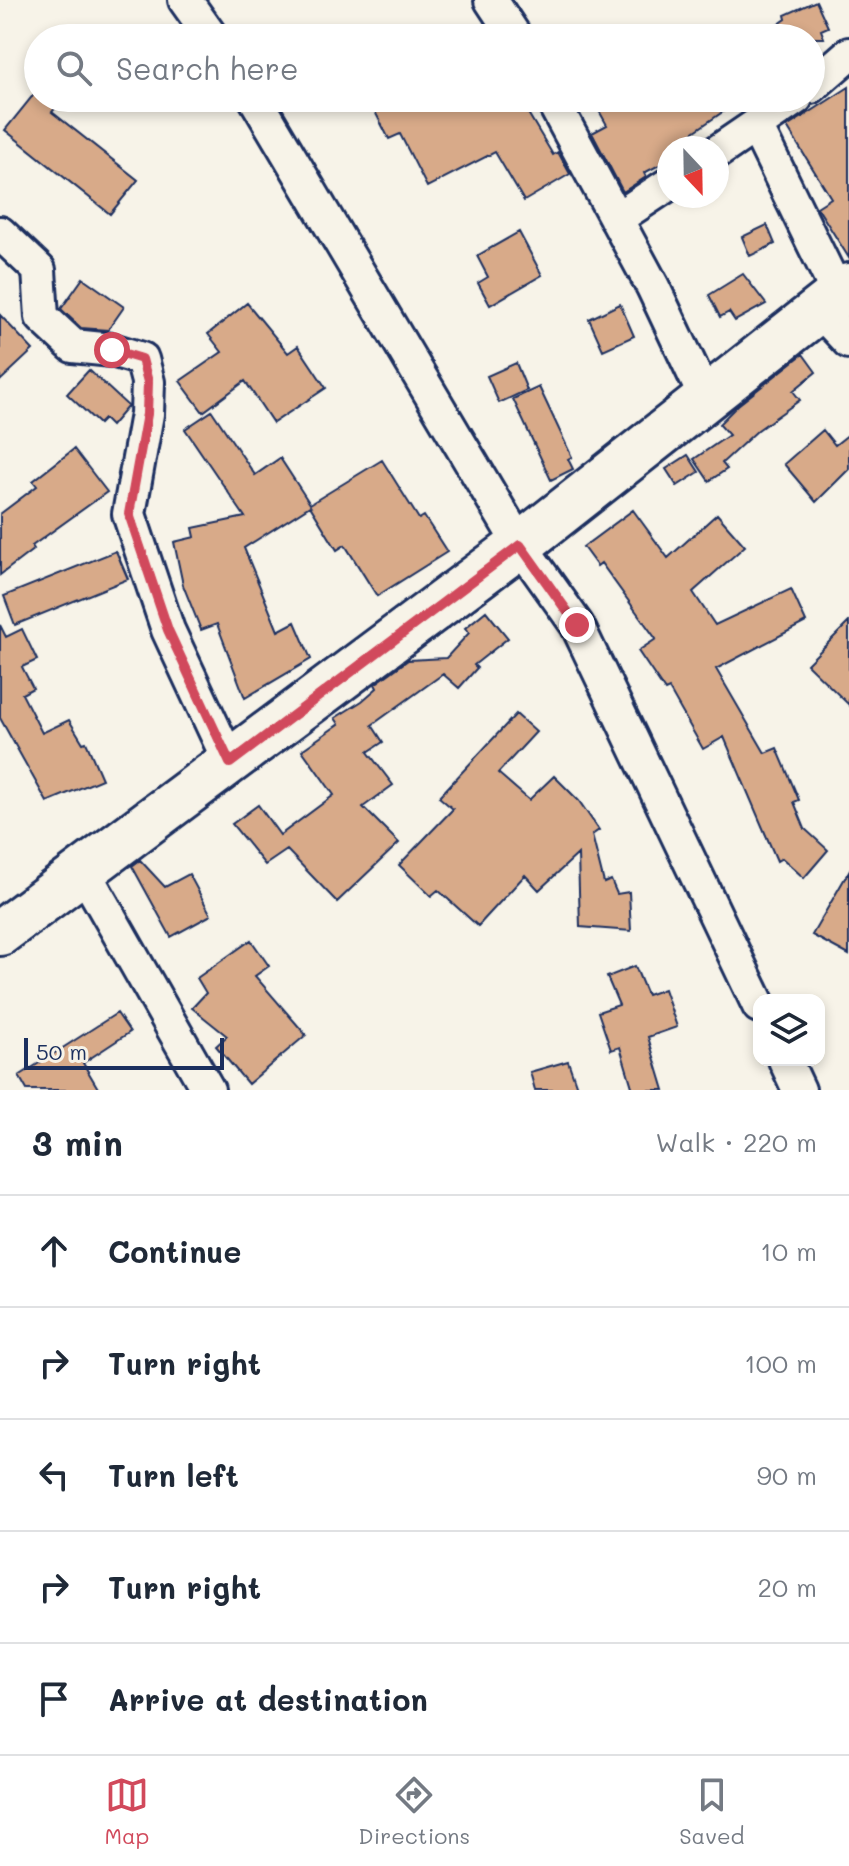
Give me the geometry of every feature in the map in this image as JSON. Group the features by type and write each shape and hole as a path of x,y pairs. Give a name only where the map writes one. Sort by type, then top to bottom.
{"street":[{"path":"185,0 202,24"},
{"path":"491,0 507,24"},
{"path":"825,75 849,54"},
{"path":"263,112 520,545 577,625 753,994"},
{"path":"559,112 706,399"},
{"path":"729,144 776,112"},
{"path":"756,126 835,296 849,342"},
{"path":"616,219 657,192"},
{"path":"0,233 39,270 42,317 73,346 112,350 142,359 148,382 147,414 129,514 168,630 230,763"},
{"path":"0,933 520,545 835,296"},
{"path":"84,872 208,1090"},
{"path":"788,1066 799,1090"}],"building":[{"path":"816,1 828,27 825,28 825,24 779,24 786,19 785,15"},
{"path":"849,87 849,258 817,207 831,198 787,127 810,112 825,112 825,102"},
{"path":"24,106 24,112 52,112 138,180 110,214 5,130"},
{"path":"375,112 527,112 553,155 558,152 570,174 524,201 495,152 427,187 400,134 389,139"},
{"path":"600,112 723,112 688,136 657,136 657,166 644,173 646,177 623,192 592,133 607,125"},
{"path":"767,225 775,244 750,256 742,237"},
{"path":"519,232 542,275 490,305 478,283 488,277 477,256"},
{"path":"743,274 766,304 735,321 729,312 720,317 709,295"},
{"path":"83,278 124,307 108,330 81,328 61,309"},
{"path":"247,303 288,353 298,346 326,388 273,423 245,381 203,412 180,381 222,352 208,334"},
{"path":"620,304 634,336 603,350 589,319"},
{"path":"0,315 33,350 0,381"},
{"path":"803,354 816,372 793,391 800,400 758,430 722,463 727,469 709,481 694,459 729,435 719,424 738,405"},
{"path":"516,363 527,390 499,403 487,376"},
{"path":"89,370 128,406 111,426 104,419 99,424 67,394"},
{"path":"539,387 572,457 568,459 573,469 551,480 513,399"},
{"path":"212,411 255,475 280,458 310,504 382,460 419,519 424,516 447,552 377,596 345,545 337,550 310,506 244,548 278,631 295,622 311,659 245,698 217,624 201,630 183,585 174,542 195,537 193,528 245,517 185,429"},
{"path":"823,430 835,445 849,434 849,469 816,502 784,464"},
{"path":"74,449 107,492 32,546 34,549 0,575 0,514 37,486 33,481"},
{"path":"688,455 699,472 677,486 666,469"},
{"path":"633,510 668,558 717,514 745,546 693,592 715,625 791,589 806,622 716,669 765,753 777,748 799,800 794,802 805,829 828,850 804,878 782,858 777,861 724,737 703,749 669,689 665,691 638,651 656,639 601,563 597,566 583,547"},
{"path":"116,551 128,579 15,625 4,596"},
{"path":"486,611 508,638 474,665 477,668 459,688 443,674 372,725 383,742 368,752 393,785 363,807 399,843 337,902 287,850 265,865 232,824 258,805 280,835 334,795 302,750 339,724 335,718 362,701 377,688 375,684 408,660 446,658 469,633 465,628"},
{"path":"849,622 849,705 807,664"},
{"path":"0,625 6,637 22,629 37,660 22,667 33,688 22,694 42,733 69,720 83,743 86,742 102,779 47,802 0,718"},
{"path":"516,714 536,732 498,773 529,800 554,776 579,801 599,830 592,835 604,883 611,880 617,894 629,892 631,931 580,927 578,854 539,890 525,875 478,926 438,890 431,896 399,865 453,809 439,797"},
{"path":"140,860 165,887 189,874 211,915 171,937 132,866"},
{"path":"849,871 849,955 812,935"},
{"path":"251,940 269,966 255,976 306,1035 248,1084 216,1046 227,1036 192,1008 206,993 197,978"},
{"path":"635,966 647,995 664,989 677,1027 648,1037 664,1090 633,1090 620,1047 611,1050 598,1012 619,1005 607,977"},
{"path":"117,1013 130,1032 83,1063 99,1090 27,1090 19,1076"},
{"path":"568,1061 578,1090 535,1090 530,1072"}],"route":[{"path":"112,350 142,359 148,382 147,414 129,514 168,630 230,763 520,545 577,625"}]}
